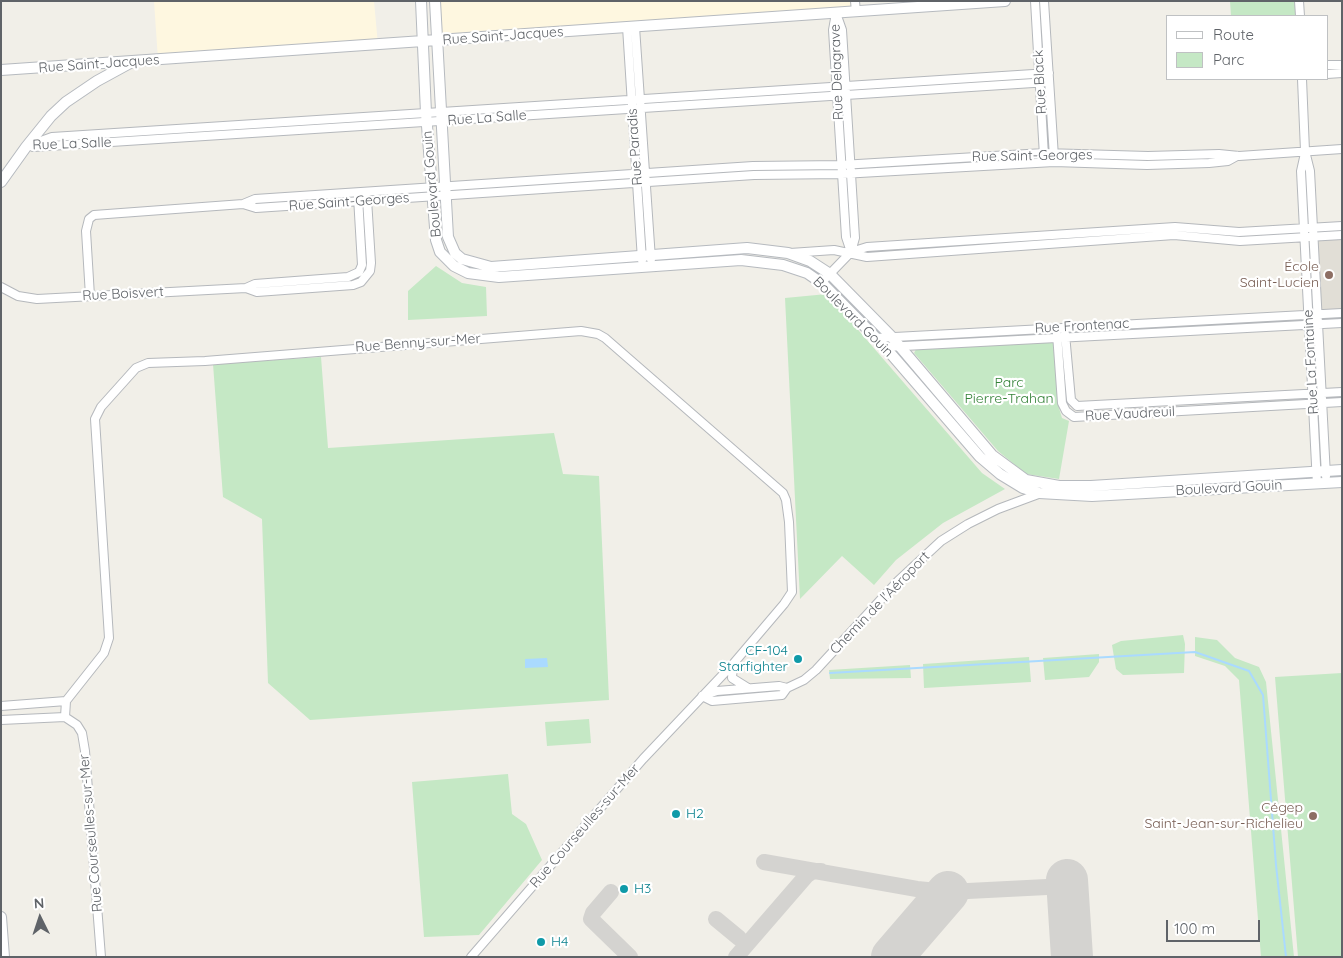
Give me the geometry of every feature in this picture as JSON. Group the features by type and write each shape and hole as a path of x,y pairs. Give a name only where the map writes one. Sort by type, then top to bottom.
{"street":[{"name":"Boulevard Gouin","path":"420,1 426,118 436,240 440,252 454,266 469,268 487,277 509,271 646,255 740,248 788,253 810,261 830,274 891,336 992,454 1026,480 1091,491"},
{"name":"Boulevard Gouin","path":"435,1 448,237 455,253 469,268"},
{"name":"Rue Saint-Jacques","path":"1,70 836,13 856,6 1005,1"},
{"name":"Rue Black","path":"1035,1 1045,162"},
{"name":"Rue Black","path":"1044,1 1054,157"},
{"path":"1299,1 1300,15"},
{"name":"Rue Delagrave","path":"836,13 833,30 836,86 846,237 851,252"},
{"name":"Rue Delagrave","path":"836,13 842,30 846,90 855,238 851,252"},
{"name":"Rue Paradis","path":"631,27 636,99 637,179 647,267"},
{"path":"1,182 51,116 66,102 97,81 133,62"},
{"path":"1328,65 1342,65"},
{"path":"1328,74 1342,73"},
{"name":"Rue La Salle","path":"440,116 537,115 636,109 837,96 846,90 944,79 997,76 1040,78"},
{"path":"997,76 998,85"},
{"name":"Rue La Salle","path":"26,147 52,137 248,134 347,128 536,105 836,86 846,90 945,88 998,85 1049,77"},
{"path":"944,79 945,88"},
{"name":"Rue La Fontaine","path":"1302,80 1305,152 1310,170 1322,393 1321,472"},
{"path":"739,92 740,101"},
{"name":"Rue La Salle","path":"536,105 537,115"},
{"name":"Rue Paradis","path":"636,109 645,178 646,255"},
{"name":"Rue La Salle","path":"146,136 248,124 346,118 426,118"},
{"path":"346,118 347,128"},
{"path":"248,124 248,134"},
{"name":"Rue Saint-Georges","path":"645,178 842,174 1044,153 1054,157 1148,160 1219,154 1239,156 1342,149"},
{"name":"Rue La Fontaine","path":"1305,152 1300,171 1312,394 1322,483"},
{"name":"Rue Saint-Georges","path":"445,191 544,189 753,166 1045,162 1054,157"},
{"path":"753,166 754,175"},
{"name":"Rue Saint-Georges","path":"243,204 256,208 367,202 432,192 544,180 637,179"},
{"path":"544,180 544,189"},
{"path":"362,274 371,263 367,191"},
{"name":"Rue Saint-Georges","path":"90,296 86,231 89,219 94,215 243,204 255,199 367,191 432,192"},
{"path":"358,192 362,274"},
{"path":"1240,236 1342,226"},
{"path":"788,253 834,250 851,252 867,257 1057,245 1174,231"},
{"path":"821,283 851,252 866,247 1056,235 1174,231 1240,236 1314,237 1342,235"},
{"path":"1056,235 1057,245"},
{"path":"953,242 954,252"},
{"path":"740,248 741,260"},
{"name":"Boulevard Gouin","path":"509,271 647,267 741,260 783,265 807,273 821,283 885,347 980,457 1000,474 1023,488 1039,493 1188,485 1342,470"},
{"name":"Rue Boisvert","path":"1,287 18,296 37,299 246,288 257,292 353,285 361,282 362,274"},
{"name":"Rue Frontenac","path":"876,338 1342,313"},
{"path":"1192,321 1193,330"},
{"name":"Rue Frontenac","path":"885,347 1342,323"},
{"name":"Rue Vaudreuil","path":"1061,327 1071,400 1075,405 1082,407 1342,392"},
{"name":"Rue Benny-sur-Mer","path":"66,701 104,653 109,638 95,419 101,407 136,368 148,363 205,361 581,331 605,338 768,478 786,500 792,592 733,664 702,696"},
{"path":"972,332 973,342"},
{"name":"Rue Vaudreuil","path":"1062,337 1062,403 1068,413 1074,417 1342,402"},
{"path":"1254,397 1254,407"},
{"name":"Rue Vaudreuil","path":"1194,400 1194,410"},
{"name":"Rue Vaudreuil","path":"1068,413 1075,405"},
{"name":"Boulevard Gouin","path":"1188,485 1342,482"},
{"name":"Chemin de l'Aéroport","path":"702,696 712,701 782,695 787,688 804,680 816,670 898,581 941,541 968,524 998,509 1059,486"},
{"path":"733,664 732,678 752,688 757,697"},
{"path":"702,696 717,691 780,686 787,688"},
{"name":"Rue Courseulles-sur-Mer","path":"471,957 638,766 702,696"},
{"path":"1,706 66,701 66,717 1,720"},
{"name":"Rue Courseulles-sur-Mer","path":"66,717 77,724 82,733 85,751 101,957"},
{"path":"1,916 4,957"}],"shaded area":[{"path":"154,1 374,1 378,45 158,60"},
{"path":"435,1 855,1 856,12 437,41"},
{"name":"École Saint-Lucien","path":"1342,235 1342,313 1318,314 1313,237"}],"green space":[{"path":"1230,1 1298,1 1300,15 1231,15"},
{"path":"436,266 462,283 486,287 487,316 408,320 408,291"},
{"path":"827,294 982,473 1005,489 943,523 896,560 874,585 842,556 800,599 785,298"},
{"name":"Parc Pierre-Trahan","path":"1053,340 1059,408 1062,418 1069,421 1059,479 1026,474 998,451 914,353 919,344"},
{"path":"321,357 328,448 554,433 563,474 599,476 609,700 310,720 268,683 262,519 223,497 213,364"},
{"path":"1183,635 1185,644 1184,673 1123,675 1116,669 1112,645 1121,641"},
{"path":"1195,637 1217,640 1235,658 1259,667 1266,682 1294,957 1261,957 1239,680 1225,666 1195,656"},
{"path":"1099,654 1099,662 1089,677 1045,680 1043,658"},
{"path":"1029,657 1031,682 924,688 923,664"},
{"path":"910,665 911,678 830,679 829,670"},
{"name":"Cégep Saint-Jean-sur-Richelieu","path":"1342,673 1342,957 1298,957 1275,677"},
{"path":"589,719 591,743 547,746 545,722"},
{"path":"508,774 512,814 526,824 542,860 479,935 424,937 412,782"}],"water":[{"path":"547,658 548,667 525,668 525,659"}],"waterway":[{"path":"830,673 1195,652 1249,671 1263,695 1276,865 1286,957"}],"taxiway":[{"path":"764,862 917,889 948,892 1067,886"},
{"path":"736,957 807,875 813,871 821,871"},
{"path":"611,892 593,913 591,919 630,957"},
{"path":"716,919 739,938"}],"runway":[{"path":"1067,880 1072,957"},
{"path":"892,957 948,892"}],"place":[{"name":"École Saint-Lucien","path":"1329,275"},
{"name":"CF-104 Starfighter","path":"798,659"},
{"name":"H2","path":"676,814"},
{"name":"Cégep Saint-Jean-sur-Richelieu","path":"1313,816"},
{"name":"H3","path":"624,889"},
{"name":"H4","path":"541,942"}]}
